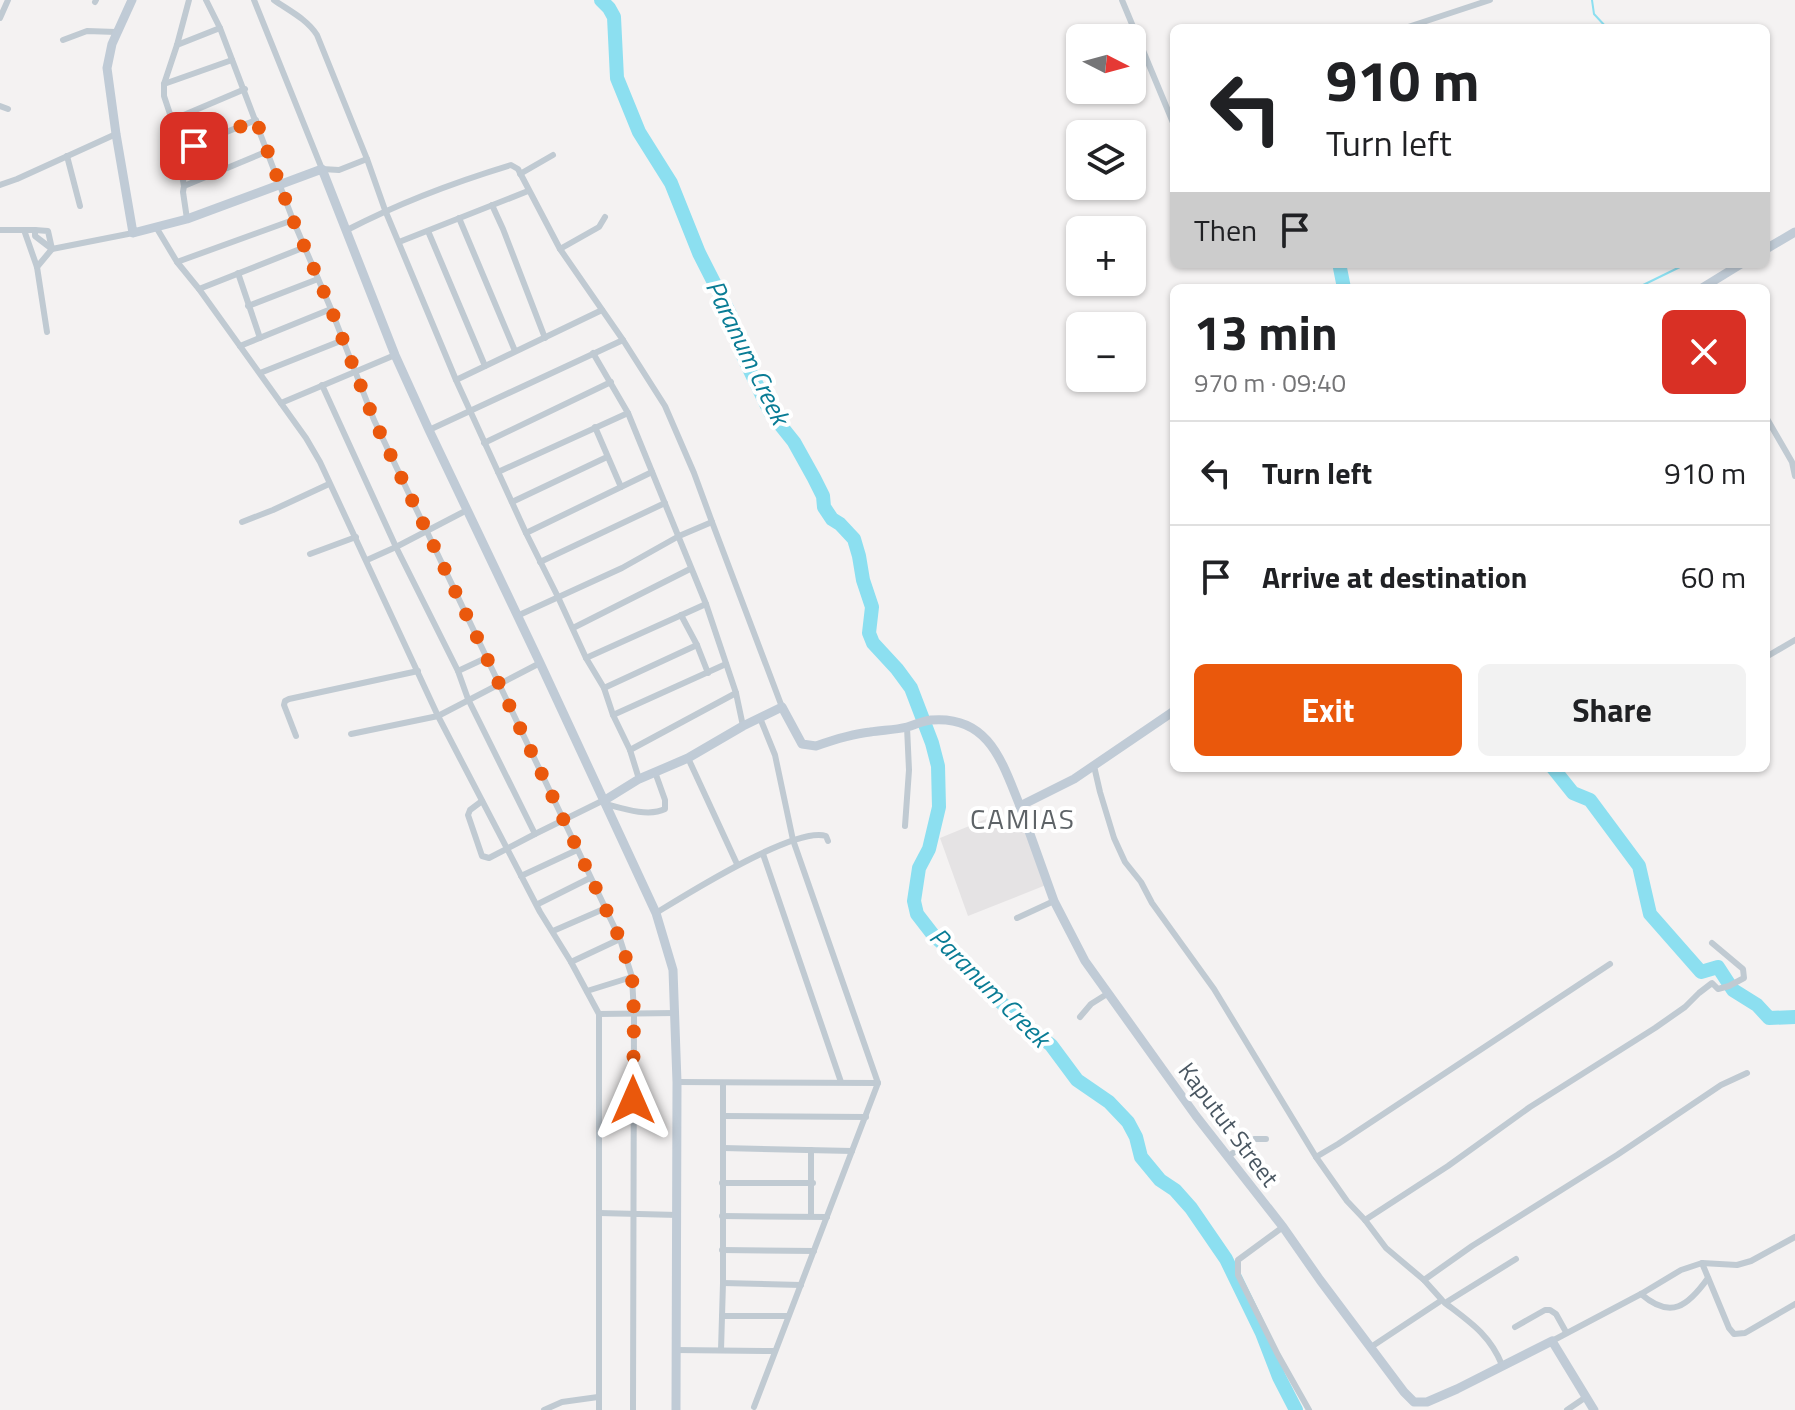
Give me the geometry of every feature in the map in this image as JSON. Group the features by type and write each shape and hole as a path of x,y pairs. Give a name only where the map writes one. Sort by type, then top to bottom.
{"street":[{"path":"0,18 8,0"},
{"path":"187,219 184,186 164,84 189,0"},
{"path":"206,0 245,89 293,220 374,420 606,908 632,977 633,1410"},
{"path":"254,0 395,355 656,913 673,970 676,1013 676,1410"},
{"path":"274,0 313,28 317,35 456,380 586,658 604,688 639,779"},
{"path":"1122,0 1170,115"},
{"path":"1417,24 1490,0"},
{"path":"130,1 116,32 107,68 133,233"},
{"path":"177,45 220,28"},
{"path":"63,40 87,31 116,32"},
{"path":"164,84 232,60"},
{"path":"172,120 245,89"},
{"path":"0,106 8,109"},
{"path":"177,152 256,120"},
{"path":"0,185 116,134"},
{"path":"184,186 268,151"},
{"path":"520,174 553,155"},
{"path":"67,156 80,206"},
{"path":"37,267 52,249 187,219 322,169 339,170 367,159"},
{"path":"347,230 385,210 511,165 518,169 560,249 665,406 694,473 782,707 802,744 816,746 866,732 911,725 905,826"},
{"path":"399,242 528,191"},
{"path":"492,205 545,338"},
{"path":"560,249 599,227 605,217"},
{"path":"459,218 515,351"},
{"path":"177,262 293,220"},
{"path":"156,227 177,262 260,373 320,462 438,716 540,912 599,1014 599,1410"},
{"path":"0,230 48,231 52,249"},
{"path":"24,230 37,267 47,332"},
{"path":"428,231 485,366"},
{"path":"1770,247 1795,232"},
{"path":"199,289 305,247"},
{"path":"1708,284 1734,268"},
{"path":"238,273 260,338"},
{"path":"248,306 318,279"},
{"path":"240,346 331,309"},
{"path":"456,380 602,310"},
{"path":"260,373 343,340"},
{"path":"429,430 623,340"},
{"path":"593,353 628,413 679,536 736,693 743,726"},
{"path":"281,403 395,355"},
{"path":"484,443 611,382"},
{"path":"322,385 396,547 458,671 468,699 535,834"},
{"path":"498,472 628,413"},
{"path":"1770,424 1792,462 1795,476"},
{"path":"595,427 621,487"},
{"path":"512,502 607,457"},
{"path":"526,533 652,472"},
{"path":"242,522 329,484"},
{"path":"540,562 665,503"},
{"path":"367,560 467,510"},
{"path":"517,616 712,522"},
{"path":"310,554 356,537"},
{"path":"573,628 690,569"},
{"path":"586,658 706,604"},
{"path":"681,615 708,673"},
{"path":"1770,655 1795,640"},
{"path":"604,688 697,645"},
{"path":"458,671 488,657"},
{"path":"351,734 438,716 540,663"},
{"path":"613,715 726,664"},
{"path":"296,736 285,701 418,671"},
{"path":"630,750 736,693"},
{"path":"482,801 468,815 482,856 489,858 606,802 639,779 688,758 782,707"},
{"path":"1020,806 1074,779 1170,714"},
{"path":"754,1407 878,1083 793,840 775,755 760,718"},
{"name":"Kaputut Street","path":"911,725 931,720 960,723 977,729 987,737 1000,757 1054,901 1085,961 1414,1406 1552,1341"},
{"path":"688,758 737,864"},
{"path":"1094,766 1110,827 1125,862 1214,989 1316,1157 1386,1248 1489,1340 1502,1365"},
{"path":"606,802 627,809 658,813 665,809 655,772"},
{"path":"656,913 737,864 793,840 821,834 828,841"},
{"path":"521,876 577,850"},
{"path":"763,854 841,1082"},
{"path":"538,904 590,878"},
{"path":"1017,918 1054,901"},
{"path":"553,931 606,908"},
{"path":"571,962 620,939"},
{"path":"1365,1220 1530,1107 1655,1028 1712,983 1718,989 1744,978 1743,969 1712,943"},
{"path":"1316,1157 1610,964"},
{"path":"587,991 632,977"},
{"path":"1080,1017 1091,1004 1107,994"},
{"path":"599,1014 676,1013"},
{"path":"1424,1280 1721,1085 1747,1073"},
{"path":"677,1082 878,1083"},
{"path":"721,1350 723,1083"},
{"path":"723,1116 866,1117"},
{"path":"1227,1157 1254,1139 1266,1139"},
{"path":"723,1148 852,1151"},
{"path":"811,1150 811,1216"},
{"path":"722,1183 813,1183"},
{"path":"599,1213 678,1215"},
{"path":"722,1216 827,1217"},
{"path":"1283,1227 1238,1260 1238,1275 1309,1410"},
{"path":"1594,1410 1552,1341 1681,1270 1702,1263 1737,1265 1751,1261 1795,1237"},
{"path":"722,1250 814,1251"},
{"path":"1371,1347 1516,1259"},
{"path":"1702,1263 1734,1334 1745,1333 1795,1304"},
{"path":"1641,1294 1654,1304 1676,1308 1696,1295 1708,1278"},
{"path":"723,1283 801,1285"},
{"path":"1515,1327 1550,1310 1556,1314 1566,1332"},
{"path":"722,1316 788,1316"},
{"path":"676,1350 774,1351"},
{"path":"544,1410 562,1402 598,1397"},
{"path":"1567,1410 1586,1397"}],"shaded area":[{"path":"1019,813 1046,885 968,916 940,838 996,815 1000,822"}],"waterway":[{"name":"Paranum Creek","path":"601,0 614,17 617,78 639,132 671,183 699,253 731,316 742,354 770,412 794,442 823,496 824,507 854,539 872,607 869,633 873,643 911,688 932,743 938,766 939,807 929,849 919,868 914,901 917,914 934,936 964,962 995,997 1051,1045 1077,1080 1109,1102 1128,1122 1141,1157 1160,1180 1175,1190 1191,1208 1226,1259 1296,1410"},
{"path":"1592,0 1594,14 1603,24"},
{"path":"1340,268 1343,284"},
{"path":"1645,284 1678,268"},
{"path":"1556,772 1573,793 1590,800 1639,866 1650,914 1701,972 1718,967 1733,990 1757,1005 1769,1018 1795,1017"}],"district":[{"name":"CAMIAS","path":"1023,818"}],"route":[{"path":"194,146 256,120 374,420 620,939 632,977 633,1100"}]}
